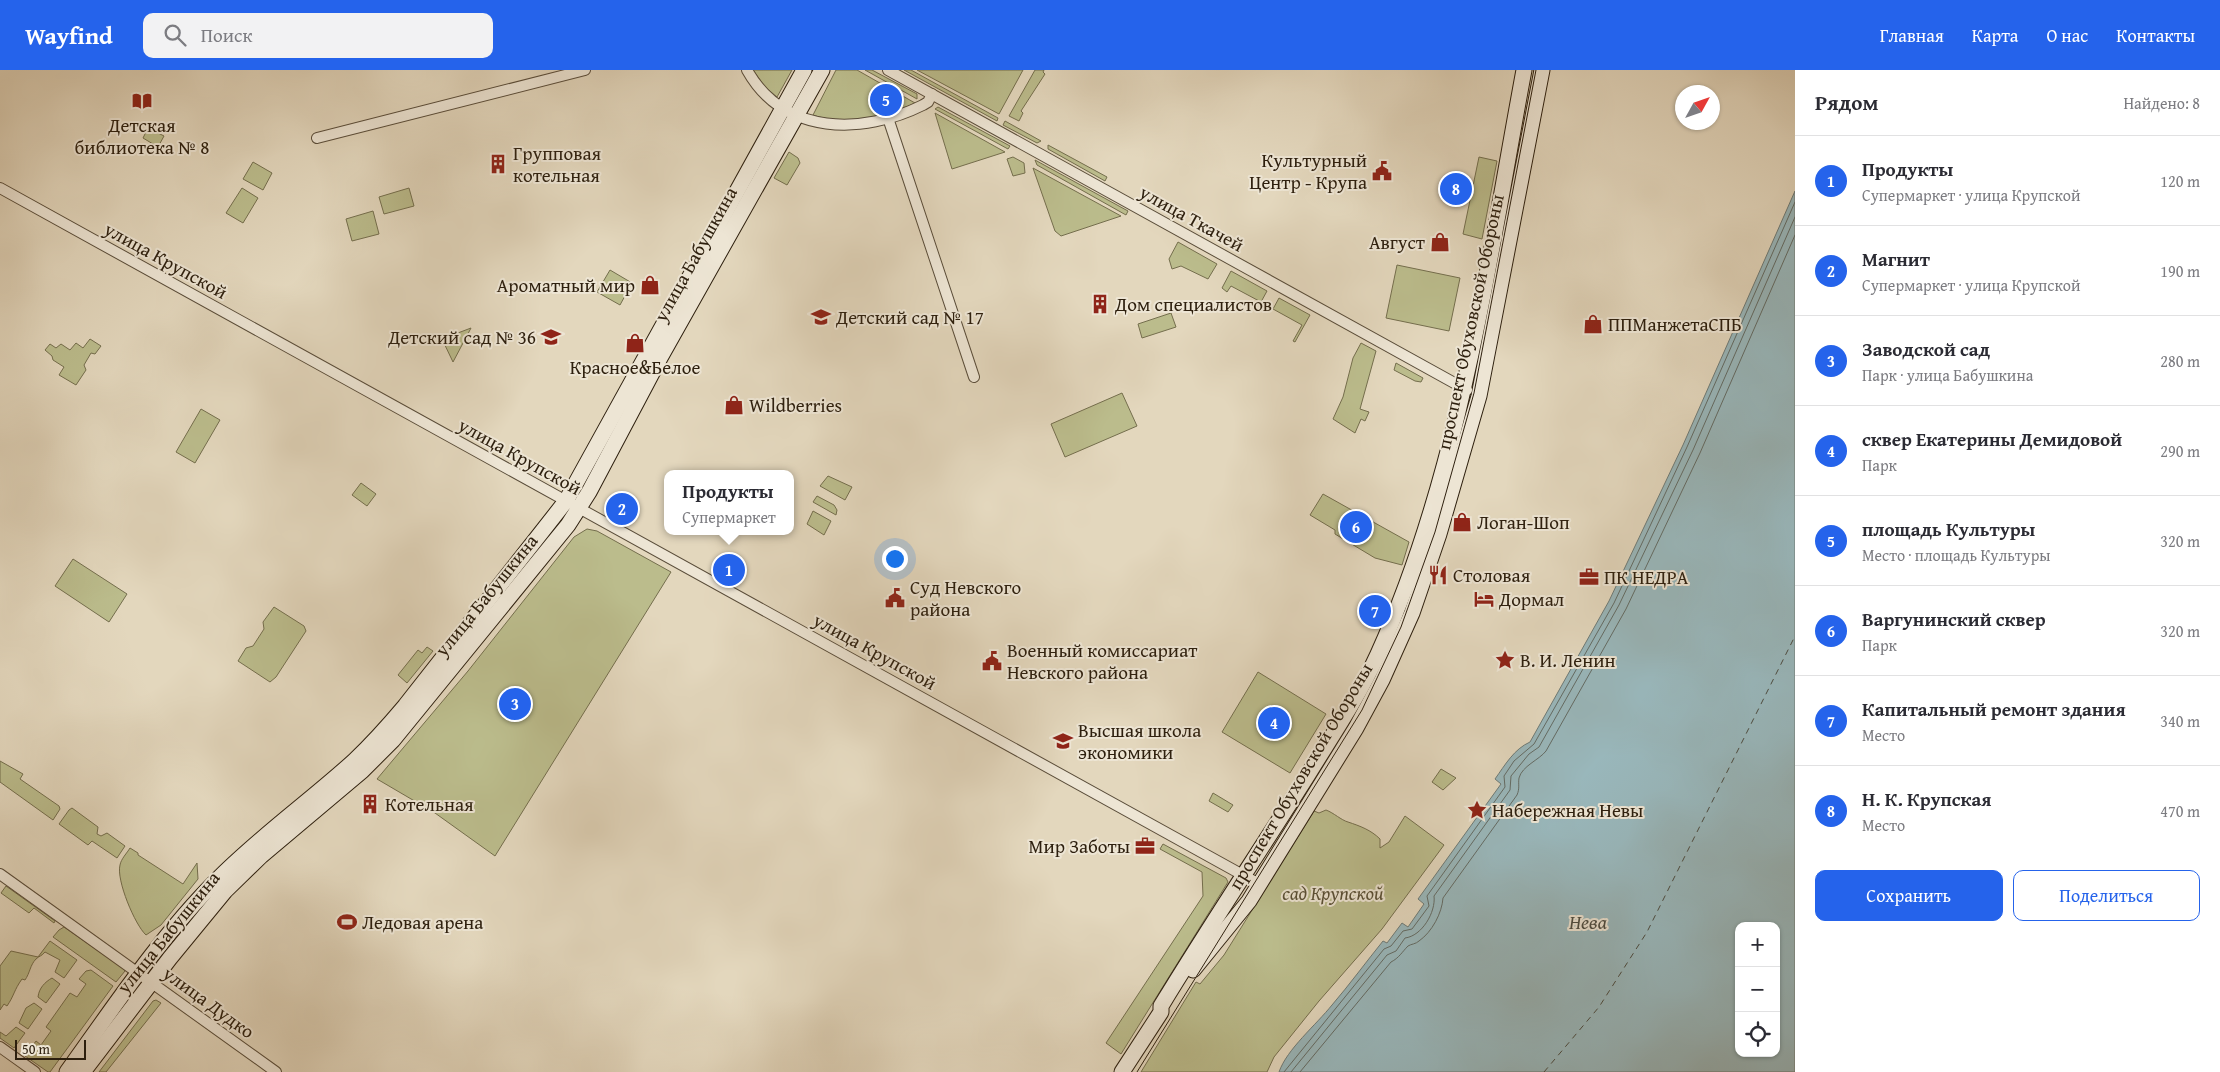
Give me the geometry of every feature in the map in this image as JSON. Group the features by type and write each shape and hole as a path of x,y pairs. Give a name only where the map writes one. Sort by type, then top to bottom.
{"main road":[{"name":"улица Бабушкина","path":"68,1072 145,978 239,876 362,771 393,740 573,505 657,364 790,112 804,70"},
{"name":"улица Бабушкина","path":"790,112 822,70"},
{"name":"проспект Обуховской Обороны","path":"1122,1072 1160,1012 1161,1006 1181,973 1352,704 1377,656 1397,609 1446,455 1463,387 1524,70"},
{"name":"проспект Обуховской Обороны","path":"1160,1012 1166,1009 1190,972 1240,914 1260,884 1366,712 1393,658 1412,613 1432,555 1479,396 1542,70"},
{"name":"улица Бабушкина","path":"83,1072 145,978"}],"street":[{"path":"317,138 585,70"},
{"path":"747,70 762,90 790,112 814,122 843,126 866,124 888,118 923,105 928,102 932,94"},
{"name":"улица Ткачей","path":"888,70 1479,396"},
{"path":"888,118 974,377"},
{"name":"улица Крупской","path":"0,188 1260,884"},
{"name":"улица Дудко","path":"0,874 276,1072"},
{"path":"0,1047 35,1072"}],"green space":[{"path":"753,70 792,70 777,97 765,87"},
{"path":"836,70 857,70 915,103 892,113 865,119 838,120 813,115"},
{"path":"865,70 872,70 917,94 917,99"},
{"path":"904,70 911,70 998,118 997,121"},
{"path":"917,70 1023,70 999,114"},
{"path":"1035,70 1044,70 1045,74 1021,111 1023,113 1019,121 1009,116"},
{"path":"938,107 1010,146 1008,149 935,109"},
{"path":"935,113 1005,152 952,169"},
{"path":"1005,121 1041,141 1037,143 1003,125"},
{"path":"148,128 164,136 158,147 143,138"},
{"path":"1048,145 1107,177 1105,181 1048,149"},
{"path":"789,152 798,158 800,163 787,185 774,178"},
{"path":"1013,157 1024,163 1025,173 1013,176 1007,159"},
{"path":"1479,157 1497,161 1482,239 1463,234"},
{"path":"1035,160 1128,211 1126,215 1037,165"},
{"path":"253,162 272,173 263,190 243,179"},
{"path":"1033,168 1121,216 1061,236 1055,231"},
{"path":"242,188 258,198 243,223 226,213"},
{"path":"409,188 414,206 384,214 379,197"},
{"path":"373,211 379,234 352,241 346,219"},
{"path":"1178,242 1217,264 1208,279 1181,266 1172,269 1169,259"},
{"path":"1397,265 1460,278 1449,331 1386,318"},
{"path":"610,270 632,283 620,305 597,292"},
{"path":"1231,271 1267,291 1261,302 1231,286 1227,292 1222,288"},
{"path":"1279,298 1310,315 1295,342 1293,341 1302,325 1273,309"},
{"path":"1171,313 1176,327 1142,338 1138,324"},
{"path":"471,328 453,362 442,339"},
{"path":"90,339 101,346 95,354 91,353 84,365 86,370 76,385 59,375 64,367 53,360 52,356 45,350 50,344 56,348 61,344 70,350 76,343 83,348"},
{"path":"1361,343 1376,351 1360,409 1369,412 1365,421 1361,419 1355,433 1333,419 1343,397 1353,358"},
{"path":"1396,363 1423,378 1421,382 1415,381 1394,370"},
{"path":"1122,393 1137,426 1065,457 1051,424"},
{"path":"201,409 220,420 195,463 176,452"},
{"path":"828,476 852,487 845,500 820,486"},
{"path":"361,483 376,494 367,506 352,495"},
{"path":"1323,494 1409,542 1402,565 1375,558 1335,534 1335,530 1310,515"},
{"path":"817,496 834,505 837,510 836,515 813,502"},
{"path":"813,511 831,521 824,535 807,524"},
{"path":"587,529 597,531 671,572 495,856 435,813 377,779 468,671 574,537"},
{"path":"73,559 127,594 109,622 55,586"},
{"path":"274,607 304,626 306,631 276,677 270,682 238,661 246,648 253,646 264,629 263,622"},
{"path":"427,647 433,651 407,683 398,675 418,650 422,653"},
{"path":"1258,672 1326,714 1290,773 1222,732"},
{"path":"0,761 23,774 20,779 59,806 60,809 53,820 0,782"},
{"path":"1441,769 1456,778 1443,790 1432,782"},
{"path":"1213,793 1233,805 1228,812 1209,801"},
{"path":"72,808 98,827 97,834 101,836 107,833 125,846 117,858 92,841 88,845 59,824"},
{"name":"сад Крупской","path":"1326,810 1345,821 1373,833 1380,839 1380,848 1389,842 1405,816 1444,845 1382,929 1319,1001 1274,1057 1267,1072 1141,1072 1196,982 1200,984 1224,955 1314,811 1319,813"},
{"path":"1163,844 1226,878 1228,882 1121,1054 1106,1043 1203,896 1202,872 1160,849"},
{"path":"130,848 183,884 197,863 198,879 161,925 146,935 132,912 121,881 121,863"},
{"path":"6,886 55,921 54,923 34,908 29,913 1,893"},
{"path":"64,927 123,968 125,971 116,982 53,937"},
{"path":"50,941 77,960 64,978 55,972 60,960 45,952 34,961 27,977 25,980 22,979 17,986 7,1006 4,1004 0,1010 0,966 11,951 38,957"},
{"path":"91,970 113,986 50,1072 48,1072 25,1056 36,1041 41,1045 51,1031 46,1027 70,993 77,997 86,984 79,979 86,971"},
{"path":"52,978 60,984 46,1003 38,997 43,986"},
{"path":"156,1000 161,1003 106,1072 99,1072 153,1001"},
{"path":"34,1003 42,1009 28,1029 19,1023 26,1008"},
{"path":"16,1027 25,1033 14,1048 0,1038 0,1032 6,1036"}],"water":[{"name":"Нева","path":"1795,191 1795,1072 1279,1072 1295,1046 1339,997 1383,941 1387,943 1402,923 1408,927 1424,904 1418,899 1501,784 1495,779 1515,753 1530,742 1609,601 1683,445"}],"ferry route":[{"path":"1544,1072 1599,1007 1647,932 1795,636"}],"tram line":[{"path":"1137,1072 1362,710 1401,627 1435,532 1474,393 1536,70"}],"place":[{"name":"площадь Культуры","path":"886,100"},
{"name":"Детская библиотека № 8","path":"142,101"},
{"name":"Групповая котельная","path":"498,164"},
{"name":"Культурный Центр - Крупа","path":"1382,171"},
{"name":"Н. К. Крупская","path":"1456,189"},
{"name":"Август","path":"1440,242"},
{"name":"Ароматный мир","path":"650,285"},
{"name":"Дом специалистов","path":"1100,304"},
{"name":"Детский сад № 17","path":"821,317"},
{"name":"ППМанжетаСПБ","path":"1593,324"},
{"name":"Детский сад № 36","path":"551,337"},
{"name":"Красное&Белое","path":"635,343"},
{"name":"Wildberries","path":"734,405"},
{"name":"Магнит","path":"622,509"},
{"name":"Логан-Шоп","path":"1462,522"},
{"name":"Варгунинский сквер","path":"1356,527"},
{"name":"Продукты","path":"729,570"},
{"name":"Столовая","path":"1438,575"},
{"name":"ПК НЕДРА","path":"1589,577"},
{"name":"Суд Невского района","path":"895,598"},
{"name":"Дормал","path":"1484,599"},
{"name":"Капитальный ремонт здания","path":"1375,611"},
{"name":"В. И. Ленин","path":"1505,660"},
{"name":"Военный комиссариат Невского района","path":"992,661"},
{"name":"Заводской сад","path":"515,704"},
{"name":"сквер Екатерины Демидовой","path":"1274,723"},
{"name":"Высшая школа экономики","path":"1063,741"},
{"name":"Котельная","path":"370,804"},
{"name":"Набережная Невы","path":"1477,810"},
{"name":"Мир Заботы","path":"1145,846"},
{"name":"Ледовая арена","path":"347,922"}]}
